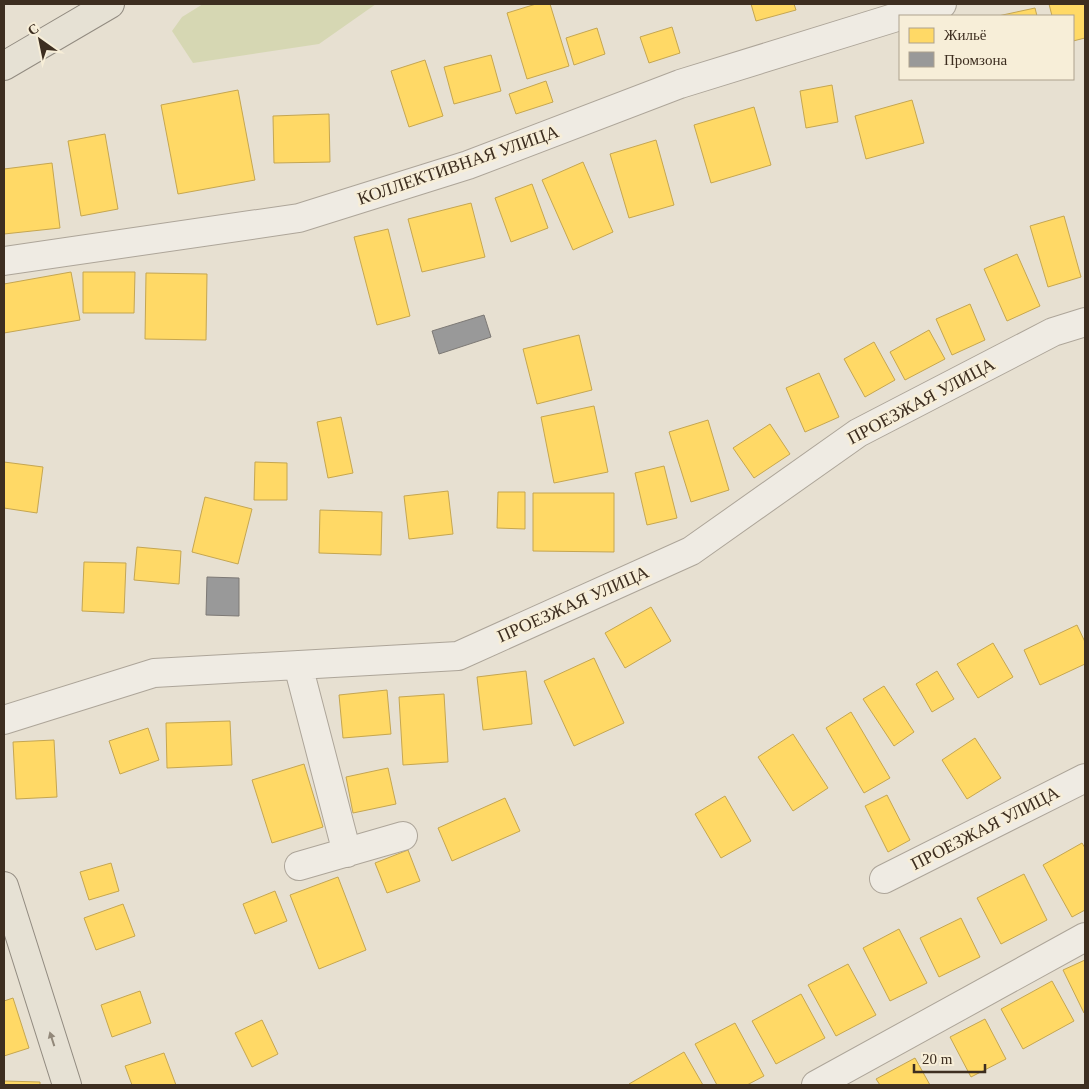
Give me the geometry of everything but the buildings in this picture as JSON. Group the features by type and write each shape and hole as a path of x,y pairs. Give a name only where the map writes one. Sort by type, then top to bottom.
{"main road":[{"path":"4,66 110,4"},
{"path":"4,886 67,1085"}],"street":[{"name":"КОЛЛЕКТИВНАЯ УЛИЦА","path":"904,15 942,4"},
{"name":"КОЛЛЕКТИВНАЯ УЛИЦА","path":"4,261 299,218 468,164 680,84 899,17"},
{"name":"ПРОЕЗЖАЯ УЛИЦА","path":"4,720 154,673 458,656 691,551 858,432 1053,332 1085,322"},
{"path":"298,665 347,852"},
{"name":"ПРОЕЗЖАЯ УЛИЦА","path":"884,879 1085,778"},
{"path":"299,866 403,836"},
{"path":"816,1085 1085,937"}],"green space":[{"path":"203,4 376,4 319,44 193,63 172,31 182,17"}]}
